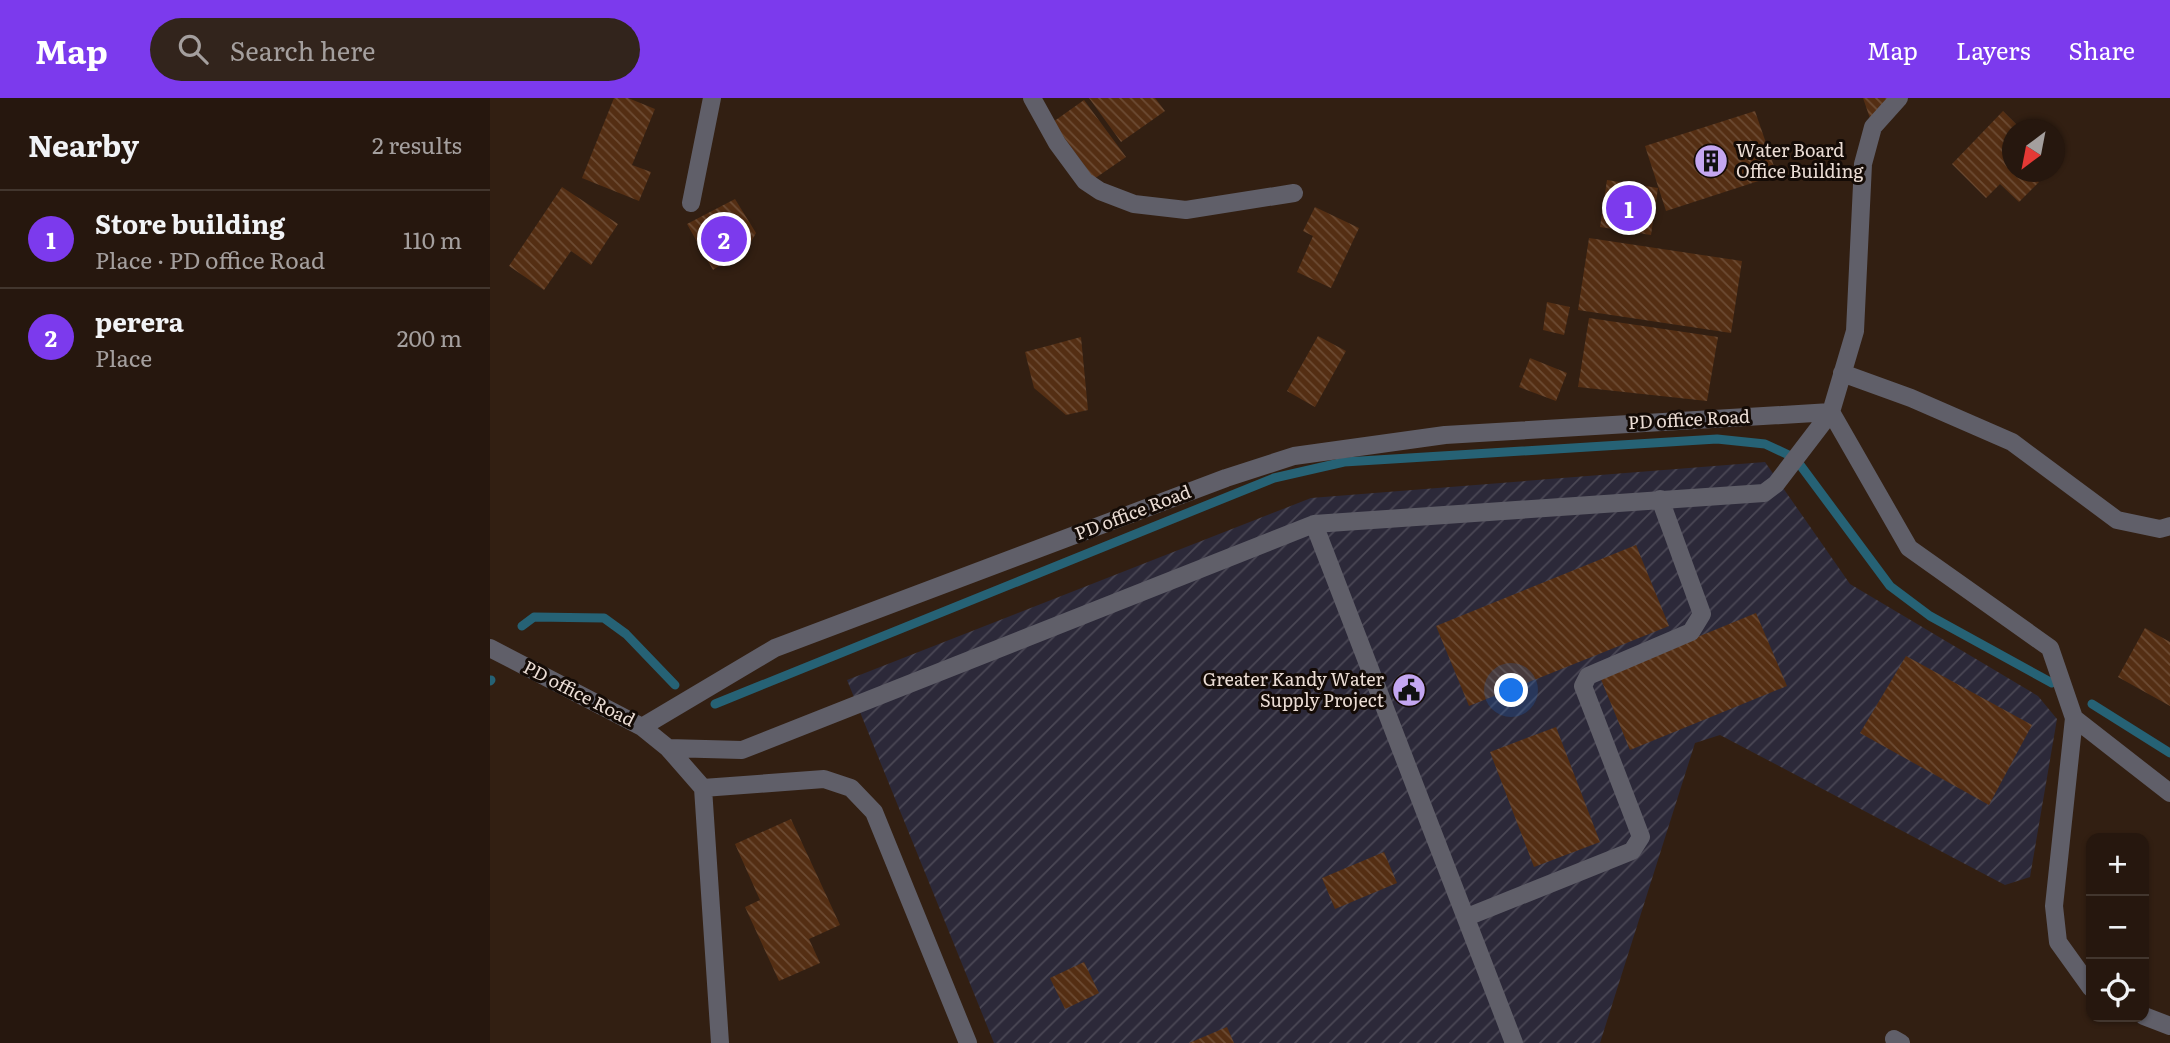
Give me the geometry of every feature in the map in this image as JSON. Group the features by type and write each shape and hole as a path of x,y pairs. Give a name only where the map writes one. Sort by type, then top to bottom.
{"street":[{"path":"691,203 712,98"},
{"path":"1032,98 1057,143 1085,181 1100,191 1134,204 1186,210 1294,192"},
{"path":"668,748 743,750 1314,524 1764,493 1776,484 1830,412 1855,331 1863,164 1873,127 1899,98"},
{"path":"1842,373 1911,398 2012,442 2118,520 2160,529 2170,526"},
{"path":"1830,412 1909,548 2050,648 2074,718 2054,906 2058,942 2086,981"},
{"name":"PD office Road","path":"490,648 642,727 775,648 1226,478 1294,456 1445,435 1830,412"},
{"path":"1467,918 1632,851 1641,838 1583,686 1588,676 1692,632 1702,614 1660,499"},
{"path":"1314,524 1514,1043"},
{"path":"2074,718 2170,793"},
{"path":"642,727 668,748 703,788 720,1043"},
{"path":"703,788 824,779 851,788 874,812 968,1043"},
{"path":"2149,1018 2170,1026"}],"shaded area":[{"name":"Greater Kandy Water Supply Project","path":"1765,462 1850,584 2038,696 2057,719 2030,877 2005,885 1720,735 1695,743 1600,1043 994,1043 847,680 1311,498"}],"building":[{"path":"614,98 628,98 655,109 632,165 651,172 639,201 582,178"},
{"path":"1089,98 1155,98 1165,111 1121,142"},
{"path":"1863,98 1899,98 1873,127"},
{"path":"1084,100 1126,157 1094,179 1053,122"},
{"name":"Water Board Office Building","path":"1755,111 1777,175 1666,211 1645,146"},
{"path":"2003,111 2011,119 2002,119 2002,182 2039,182 2019,202 2000,184 1986,198 1952,164"},
{"path":"1607,180 1658,188 1651,235 1600,227"},
{"path":"562,187 618,224 591,265 571,251 544,290 509,266"},
{"path":"735,199 756,233 750,244 713,270 687,224"},
{"path":"1315,207 1359,228 1331,288 1297,272 1313,236 1303,231"},
{"path":"1589,238 1742,261 1731,333 1578,310"},
{"path":"1547,302 1570,307 1564,335 1543,330"},
{"path":"1589,318 1718,337 1707,401 1578,387"},
{"path":"1318,336 1346,351 1315,407 1287,391"},
{"path":"1081,337 1088,410 1066,415 1034,388 1025,352"},
{"path":"1530,358 1567,373 1556,401 1519,387"},
{"path":"1636,545 1669,626 1469,706 1436,626"},
{"path":"1756,613 1787,686 1630,750 1600,677"},
{"path":"2145,628 2170,642 2170,706 2118,677"},
{"path":"1906,656 2032,725 1989,805 1860,733"},
{"path":"1556,727 1600,842 1534,867 1490,752"},
{"path":"791,819 840,925 809,939 820,963 779,981 745,907 760,900 735,844"},
{"path":"1384,852 1397,883 1335,909 1322,878"},
{"path":"1084,962 1099,993 1065,1009 1050,978"},
{"path":"1227,1027 1234,1043 1189,1043"}],"waterway":[{"path":"715,704 1274,478 1344,462 1717,439 1765,444 1795,458 1890,586 1930,616 2052,683"},
{"path":"522,626 534,617 604,618 626,634 675,685"},
{"path":"2092,704 2170,753"}],"place":[{"name":"Water Board Office Building","path":"1711,161"},
{"name":"Store building","path":"1629,208"},
{"name":"perera","path":"724,239"},
{"name":"Greater Kandy Water Supply Project","path":"1409,690"}]}
